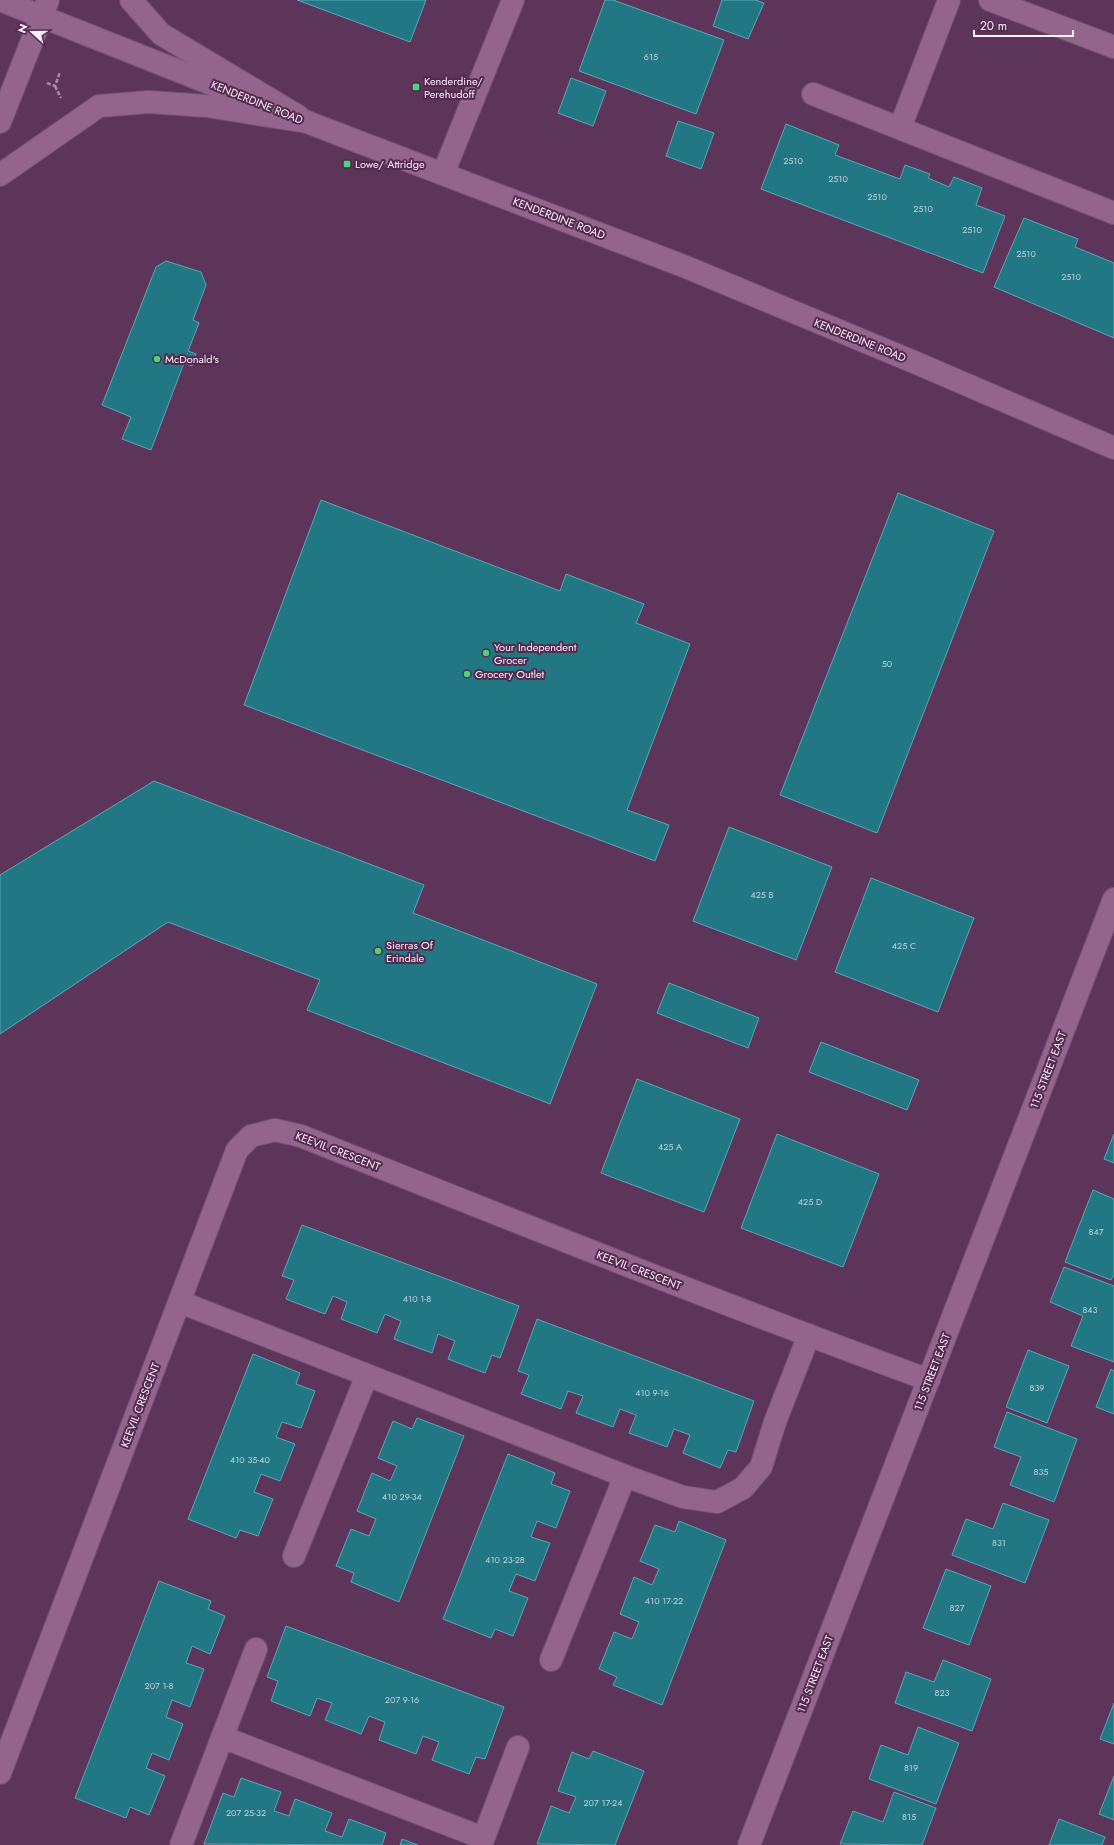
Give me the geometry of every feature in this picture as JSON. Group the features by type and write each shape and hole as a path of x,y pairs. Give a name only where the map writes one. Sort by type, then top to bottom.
{"street":[{"name":"KENDERDINE ROAD","path":"0,0 45,8 307,122 686,267 914,362 1114,448"},
{"path":"131,0 161,34 307,122"},
{"path":"443,174 513,0"},
{"path":"900,128 949,0"},
{"path":"990,0 1114,47"},
{"path":"0,122 45,8"},
{"path":"813,94 1114,213"},
{"path":"0,175 99,106 149,102 207,106 307,122"},
{"name":"115 STREET EAST","path":"749,1845 1114,899"},
{"name":"KEEVIL CRESCENT","path":"0,1773 237,1150 251,1136 275,1130 301,1136 534,1229 929,1380"},
{"path":"180,1302 625,1476 683,1497 717,1502 743,1488 761,1467 775,1422 809,1335"},
{"path":"294,1556 367,1375"},
{"path":"551,1660 625,1476"},
{"path":"181,1845 256,1650"},
{"path":"222,1737 482,1841 518,1747"}],"path":[{"path":"55,86 60,72"},
{"path":"41,81 55,86 65,103"}],"building":[{"path":"297,0 426,0 410,42"},
{"path":"605,0 613,0 724,40 696,114 579,71"},
{"path":"722,0 755,0 764,3 748,39 713,26"},
{"path":"571,78 606,91 593,126 558,113"},
{"path":"678,121 714,133 701,169 666,156"},
{"path":"786,124 839,145 835,155 900,179 905,165 930,174 928,178 949,187 954,177 982,188 976,205 1005,216 983,273 761,189"},
{"path":"1024,218 1078,239 1075,247 1114,263 1114,338 994,287"},
{"name":"McDonald's","path":"166,261 201,272 206,285 193,320 199,323 188,351 196,354 192,366 184,363 151,450 122,439 131,417 102,405 156,267"},
{"path":"898,493 994,531 877,833 780,795"},
{"name":"Grocery Outlet","path":"321,500 560,591 566,574 644,604 636,623 690,644 627,810 669,825 655,861 244,705"},
{"name":"Sierras Of Erindale","path":"154,781 424,885 413,913 597,984 550,1104 307,1010 320,980 168,922 0,1034 0,875"},
{"path":"729,827 832,867 796,960 693,921"},
{"path":"871,878 974,918 938,1012 835,972"},
{"path":"669,983 759,1018 748,1048 657,1013"},
{"path":"821,1042 919,1080 907,1110 809,1072"},
{"path":"637,1079 740,1119 704,1212 601,1173"},
{"path":"777,1134 879,1174 843,1267 741,1228"},
{"path":"1114,1134 1114,1163 1104,1159"},
{"path":"1093,1190 1114,1199 1114,1274 1111,1280 1065,1262"},
{"path":"302,1225 519,1306 500,1358 492,1355 485,1373 448,1359 455,1341 438,1334 432,1353 394,1339 401,1321 385,1314 377,1333 341,1319 347,1302 333,1296 325,1314 286,1299 294,1280 282,1276"},
{"path":"1064,1267 1114,1286 1114,1362 1071,1346 1083,1316 1050,1302"},
{"path":"537,1319 754,1401 736,1452 728,1450 720,1468 683,1453 690,1435 674,1429 667,1447 629,1433 636,1415 620,1409 613,1427 576,1413 583,1396 568,1391 561,1409 521,1394 529,1375 518,1371"},
{"path":"1028,1350 1069,1366 1047,1423 1006,1407"},
{"path":"253,1354 300,1373 296,1384 315,1391 301,1428 282,1422 276,1437 295,1444 280,1481 261,1474 254,1492 273,1499 258,1536 240,1530 236,1538 188,1519"},
{"path":"1111,1369 1114,1371 1114,1414 1096,1407"},
{"path":"1007,1412 1077,1439 1054,1502 1010,1485 1021,1457 994,1447"},
{"path":"417,1418 464,1436 399,1602 351,1582 354,1573 336,1566 351,1529 369,1536 376,1519 357,1511 372,1473 390,1481 397,1466 378,1458 393,1421 412,1429"},
{"path":"508,1454 555,1473 551,1484 570,1491 556,1528 537,1521 531,1537 550,1543 535,1581 516,1574 509,1591 528,1598 513,1636 495,1629 491,1638 443,1619"},
{"path":"1003,1503 1049,1520 1025,1583 952,1555 966,1519 993,1529"},
{"path":"679,1521 726,1540 662,1705 613,1685 617,1677 599,1669 614,1632 632,1639 639,1622 620,1614 634,1577 652,1585 659,1569 640,1561 655,1525 675,1532"},
{"path":"946,1569 991,1586 969,1645 923,1628"},
{"path":"159,1581 211,1601 208,1609 225,1616 210,1654 192,1646 186,1663 204,1669 190,1707 172,1700 166,1717 183,1724 169,1760 152,1753 146,1768 165,1776 149,1815 130,1807 126,1818 75,1798"},
{"path":"286,1626 504,1707 485,1759 476,1757 469,1774 432,1760 439,1742 423,1736 416,1754 379,1740 385,1722 369,1716 361,1734 325,1720 332,1703 317,1698 310,1716 271,1701 278,1681 267,1677"},
{"path":"943,1660 991,1679 972,1731 895,1703 906,1672 934,1682"},
{"path":"1114,1703 1114,1744 1100,1739"},
{"path":"918,1727 959,1743 936,1804 869,1779 881,1745 908,1755"},
{"path":"593,1751 644,1771 615,1845 537,1844 551,1806 569,1813 576,1797 558,1791 572,1752 589,1759"},
{"path":"1114,1776 1114,1820 1099,1814"},
{"path":"241,1778 281,1792 274,1811 289,1816 295,1799 332,1813 325,1831 342,1837 349,1819 386,1833 382,1845 204,1844 223,1793 234,1797"},
{"path":"894,1792 936,1808 922,1845 840,1844 853,1811 883,1822"},
{"path":"1059,1819 1105,1837 1102,1845 1049,1845"},
{"path":"402,1839 418,1845 400,1845"}],"place":[{"name":"Kenderdine/ Perehudoff","path":"416,87"},
{"name":"Lowe/ Attridge","path":"347,164"},
{"name":"McDonald's","path":"157,359"},
{"name":"Your Independent Grocer","path":"486,653"},
{"name":"Grocery Outlet","path":"467,674"},
{"name":"Sierras Of Erindale","path":"378,951"}]}
